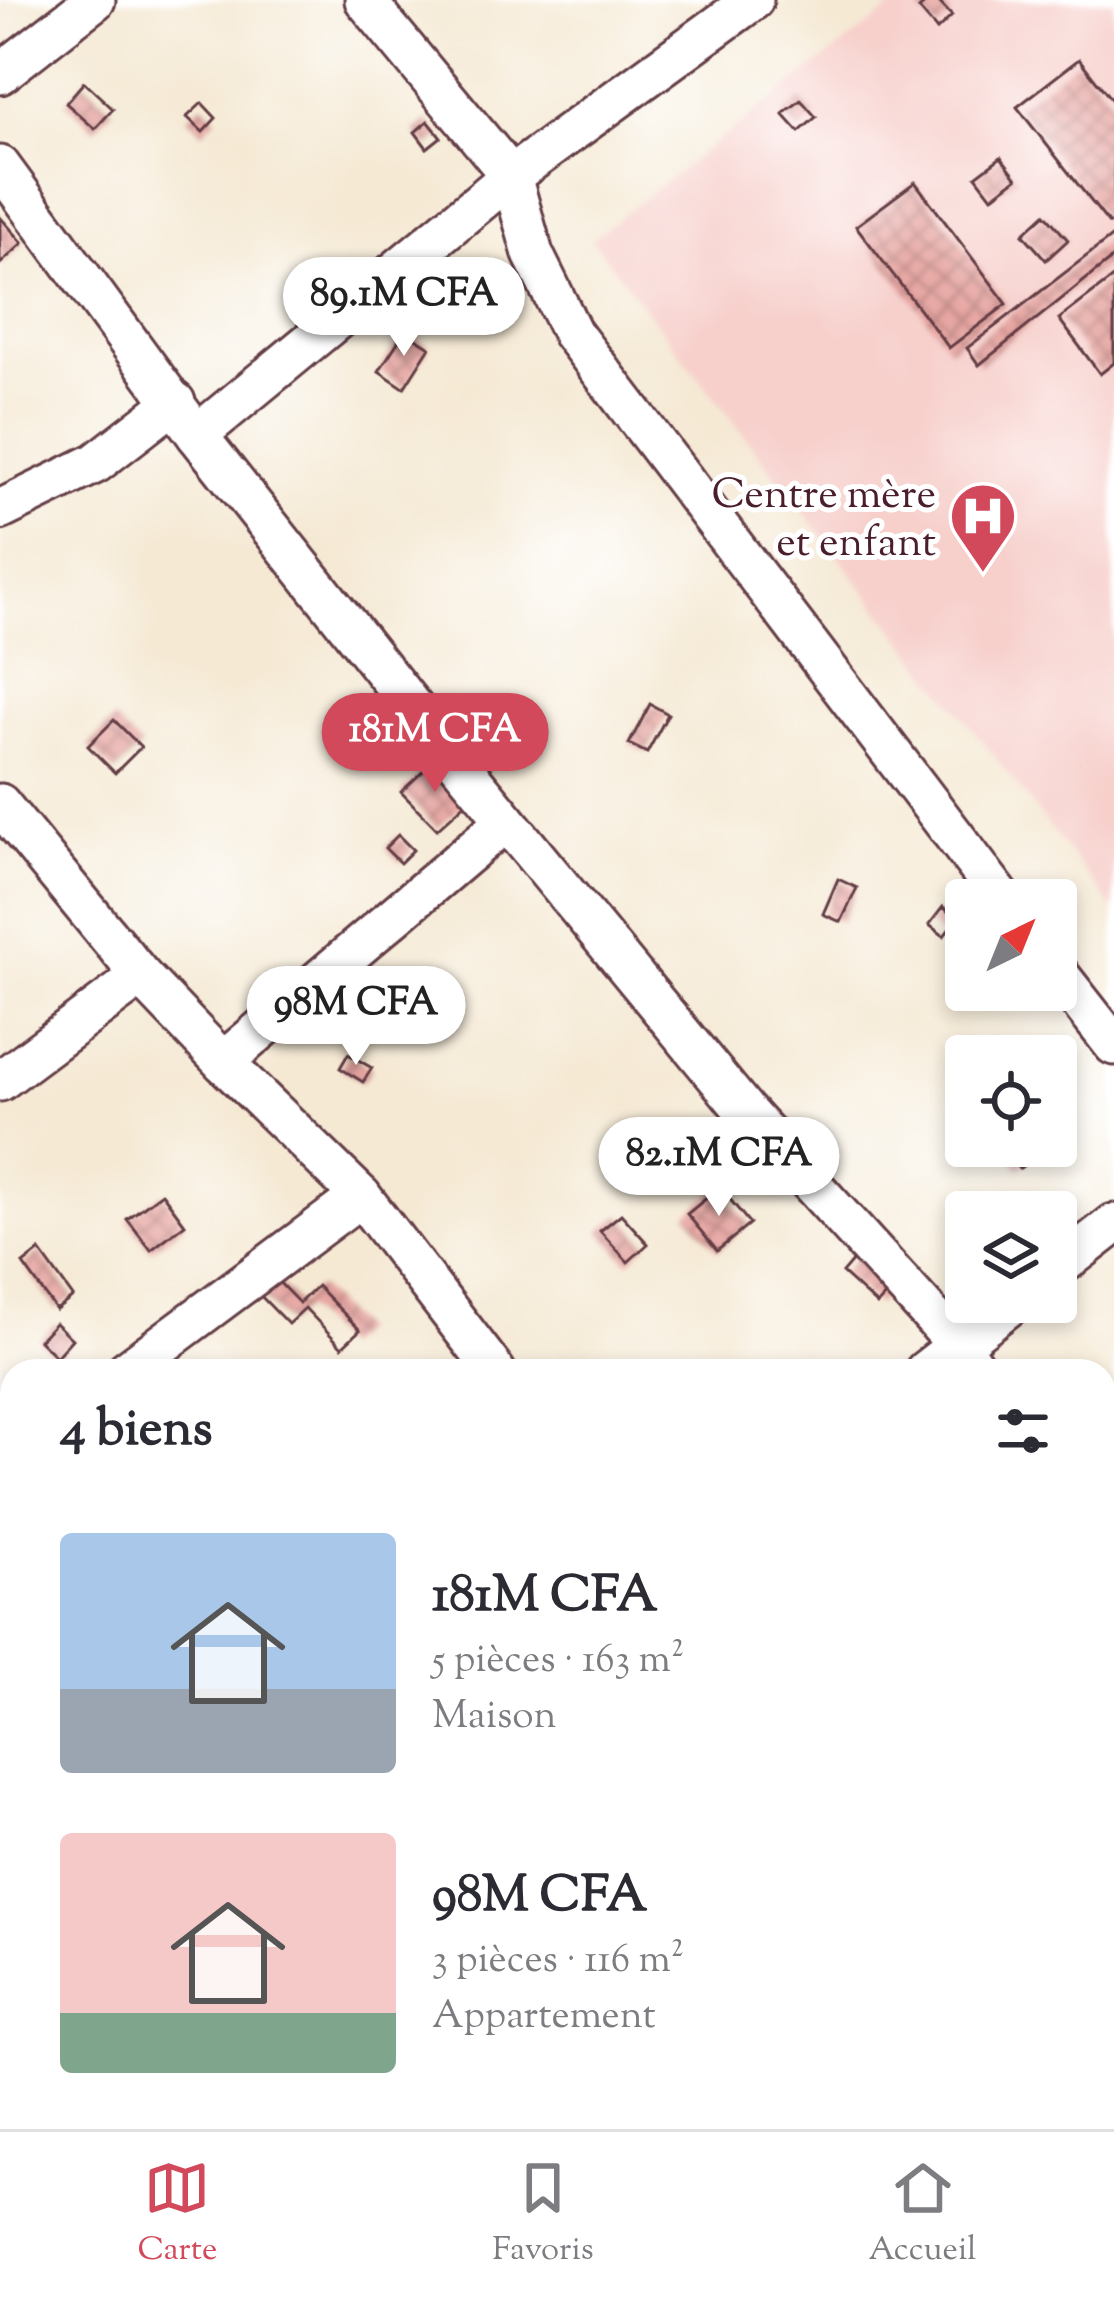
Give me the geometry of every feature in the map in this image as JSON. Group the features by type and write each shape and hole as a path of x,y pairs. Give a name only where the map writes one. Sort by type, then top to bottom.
{"street":[{"path":"0,74 95,0"},
{"path":"365,0 511,176 533,254 572,333 987,879"},
{"path":"0,510 186,418 745,2"},
{"path":"0,166 186,418 410,704 746,1112 968,1358 997,1323"},
{"path":"0,804 141,976 361,1196 486,1359"},
{"path":"224,1063 506,821"},
{"path":"0,1082 141,976"},
{"path":"1077,998 1114,1045"},
{"path":"143,1359 361,1196"},
{"path":"1077,1253 1114,1224"}],"shaded area":[{"name":"Centre mère et enfant","path":"902,0 1114,0 1114,910 591,239"}],"building":[{"path":"937,0 952,16 937,30 919,9"},
{"path":"1079,59 1114,103 1114,221 1109,224 1017,107"},
{"path":"84,82 113,109 95,129 66,103"},
{"path":"801,100 816,117 799,132 783,114"},
{"path":"202,103 216,118 203,132 187,117"},
{"path":"428,121 441,137 427,148 415,132"},
{"path":"1001,157 1017,178 992,197 976,176"},
{"path":"915,182 1007,304 949,348 856,226"},
{"path":"1045,214 1068,240 1046,260 1023,234"},
{"path":"0,217 23,243 0,264"},
{"path":"1114,235 1114,257 979,365 967,348"},
{"path":"1114,277 1114,363 1100,374 1059,319"},
{"path":"405,331 430,347 404,388 379,371"},
{"path":"650,704 668,714 647,753 629,744"},
{"path":"114,720 141,747 115,773 88,746"},
{"path":"434,761 470,799 437,829 401,792"},
{"path":"398,835 413,850 400,863 385,848"},
{"path":"838,879 857,888 841,922 823,914"},
{"path":"943,907 945,909 944,936 929,925"},
{"path":"348,1054 372,1068 363,1082 340,1068"},
{"path":"720,1187 750,1224 717,1251 687,1214"},
{"path":"162,1193 185,1224 151,1250 127,1219"},
{"path":"621,1214 648,1244 628,1262 600,1231"},
{"path":"40,1251 73,1297 56,1310 23,1264"},
{"path":"860,1252 896,1284 877,1305 842,1273"},
{"path":"273,1276 299,1303 317,1286 360,1330 342,1347 305,1308 288,1324 257,1292"},
{"path":"55,1323 72,1339 56,1357 39,1340"}],"place":[{"name":"Centre mère et enfant","path":"983,575"}]}
